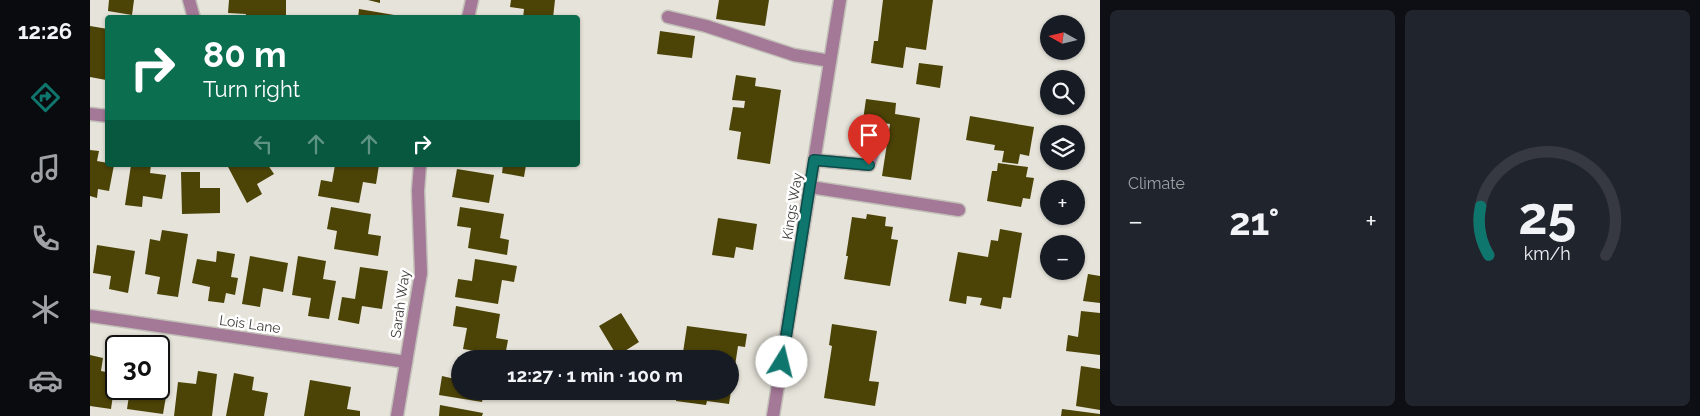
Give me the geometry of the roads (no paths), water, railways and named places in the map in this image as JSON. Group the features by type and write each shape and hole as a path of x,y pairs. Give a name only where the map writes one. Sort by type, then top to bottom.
{"street":[{"path":"189,0 193,15"},
{"path":"469,15 472,0"},
{"name":"Kings Way","path":"773,416 840,0"},
{"path":"668,18 706,26 794,55 830,61"},
{"path":"90,114 105,116"},
{"path":"814,160 869,165 877,140"},
{"name":"Sarah Way","path":"397,416 421,273 418,191 420,167"},
{"path":"810,187 959,210"},
{"name":"Lois Lane","path":"90,316 406,362"}]}
